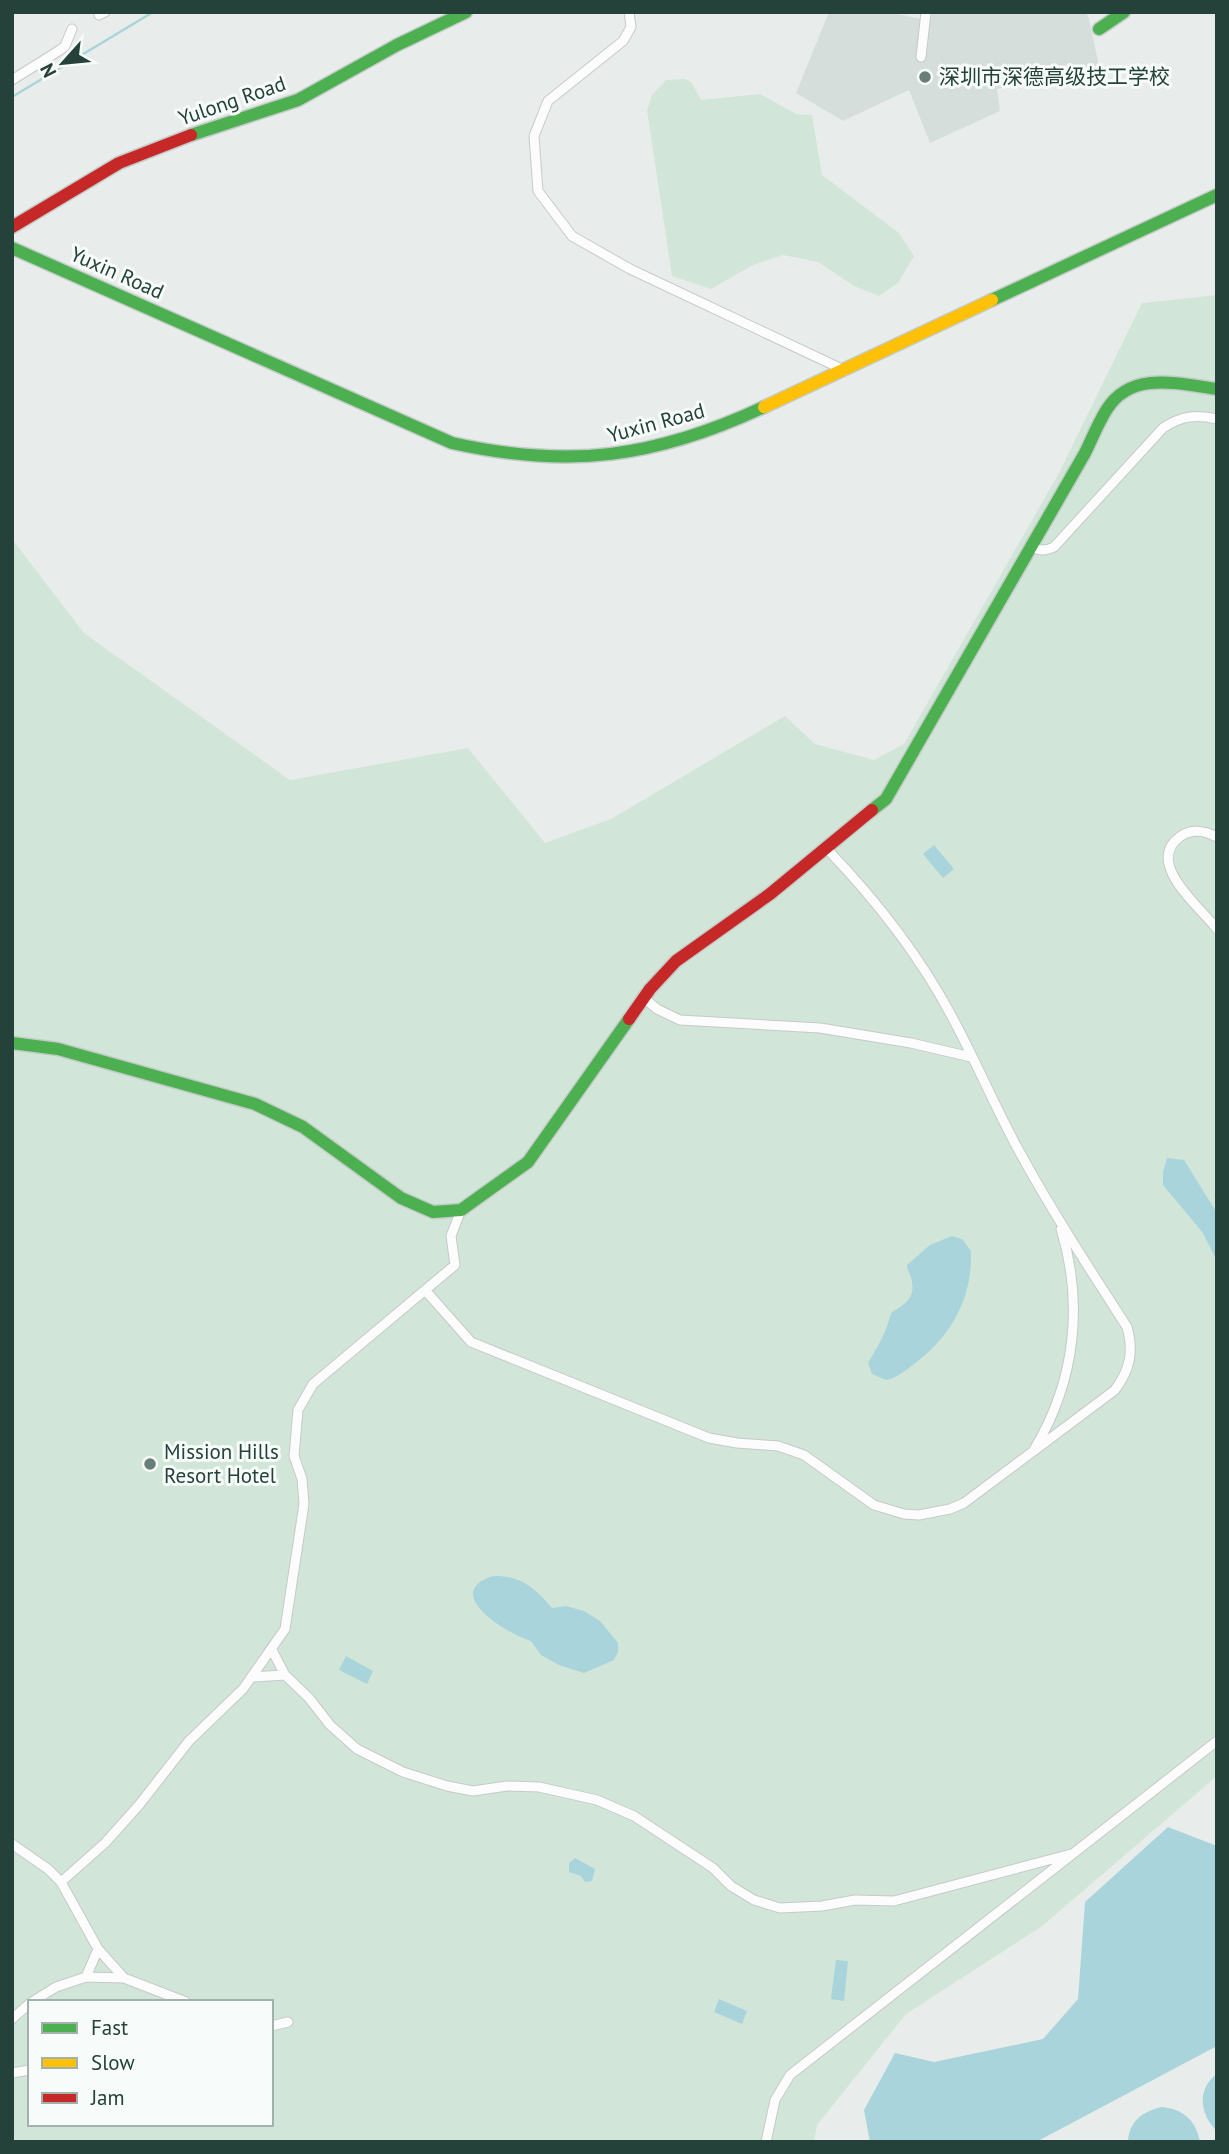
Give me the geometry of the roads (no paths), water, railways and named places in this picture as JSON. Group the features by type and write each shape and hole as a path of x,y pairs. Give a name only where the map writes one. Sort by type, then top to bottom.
{"street":[{"name":"Yulong Road","path":"12,227 119,163 162,145 298,100 466,12"},
{"path":"629,12 631,27 624,41 548,101 534,136 538,191 572,236 630,269 844,370"},
{"path":"921,57 926,12"},
{"path":"1099,29 1124,12"},
{"path":"12,80 65,46 72,29"},
{"name":"Yuxin Road","path":"12,248 452,443 473,449 567,460 591,459 639,452 712,429 1217,195"},
{"path":"12,1043 58,1049 255,1104 303,1127 401,1198 433,1212 461,1210 528,1162 644,998 676,961 770,894 886,799 1085,453 1108,407 1129,389 1153,381 1217,389"},
{"path":"1031,547 1047,551 1054,547 1163,428 1176,419 1191,415 1217,419"},
{"path":"1217,837 1193,831 1182,835 1173,843 1168,854 1168,866 1172,877 1217,929"},
{"path":"425,1290 471,1342 709,1438 792,1450 817,1462 860,1497 888,1511 919,1515 950,1509 971,1498 1115,1390 1125,1376 1130,1360 1131,1343 1127,1327 1018,1151 953,1018 912,950 872,898 827,849"},
{"path":"644,998 657,1009 680,1020 820,1028 911,1043 971,1057"},
{"path":"61,1882 105,1843 189,1741 243,1689 285,1629 304,1503 302,1479 294,1456 298,1410 313,1384 455,1265 451,1236 461,1210"},
{"path":"1032,1452 1061,1393 1073,1336 1072,1278 1066,1246 1055,1214"},
{"path":"272,1650 285,1675 309,1698 330,1726 357,1749 403,1772 447,1786 473,1791 507,1786 539,1787 597,1800 634,1816 713,1868 731,1886 754,1900 780,1908 822,1906 855,1900 894,1901 1071,1854"},
{"path":"252,1676 285,1675"},
{"path":"766,2142 775,2100 790,2075 1217,1741"},
{"path":"12,1844 48,1869 61,1882 98,1949 124,1978"},
{"path":"86,1977 98,1949"},
{"path":"36,2000 56,1987 86,1977 124,1978 184,2000"},
{"path":"12,2019 28,2006"},
{"path":"273,2026 288,2022"}],"water":[{"path":"934,845 954,869 943,878 923,854"},
{"path":"1167,1158 1184,1160 1217,1213 1217,1261 1203,1233 1163,1185"},
{"path":"952,1236 962,1239 971,1251 971,1268 964,1300 949,1329 927,1353 904,1372 886,1380 872,1374 868,1363 885,1332 891,1313 904,1304 912,1293 907,1265 930,1245"},
{"path":"493,1576 519,1580 539,1594 552,1608 566,1606 584,1611 600,1621 618,1643 614,1660 584,1673 559,1665 541,1655 531,1641 495,1622 475,1602 473,1592 478,1583"},
{"path":"346,1656 373,1671 367,1684 339,1670"},
{"path":"1168,1827 1217,1846 1217,2046 1036,2142 870,2142 864,2110 895,2053 934,2062 1043,2039 1078,1999 1085,1902"},
{"path":"575,1858 595,1869 592,1881 585,1882 581,1876 569,1872 569,1863"},
{"path":"836,1960 848,1961 844,2001 831,1999"},
{"path":"719,1999 747,2011 742,2024 714,2012"},
{"path":"1217,2074 1217,2131 1204,2110 1203,2094 1210,2080"},
{"path":"1162,2107 1176,2110 1187,2117 1192,2122 1200,2142 1128,2142 1131,2128 1138,2118"}],"waterway":[{"path":"12,97 153,12"}],"place":[{"name":"深圳市深德高级技工学校","path":"925,77"},
{"name":"Mission Hills Resort Hotel","path":"150,1464"}]}
